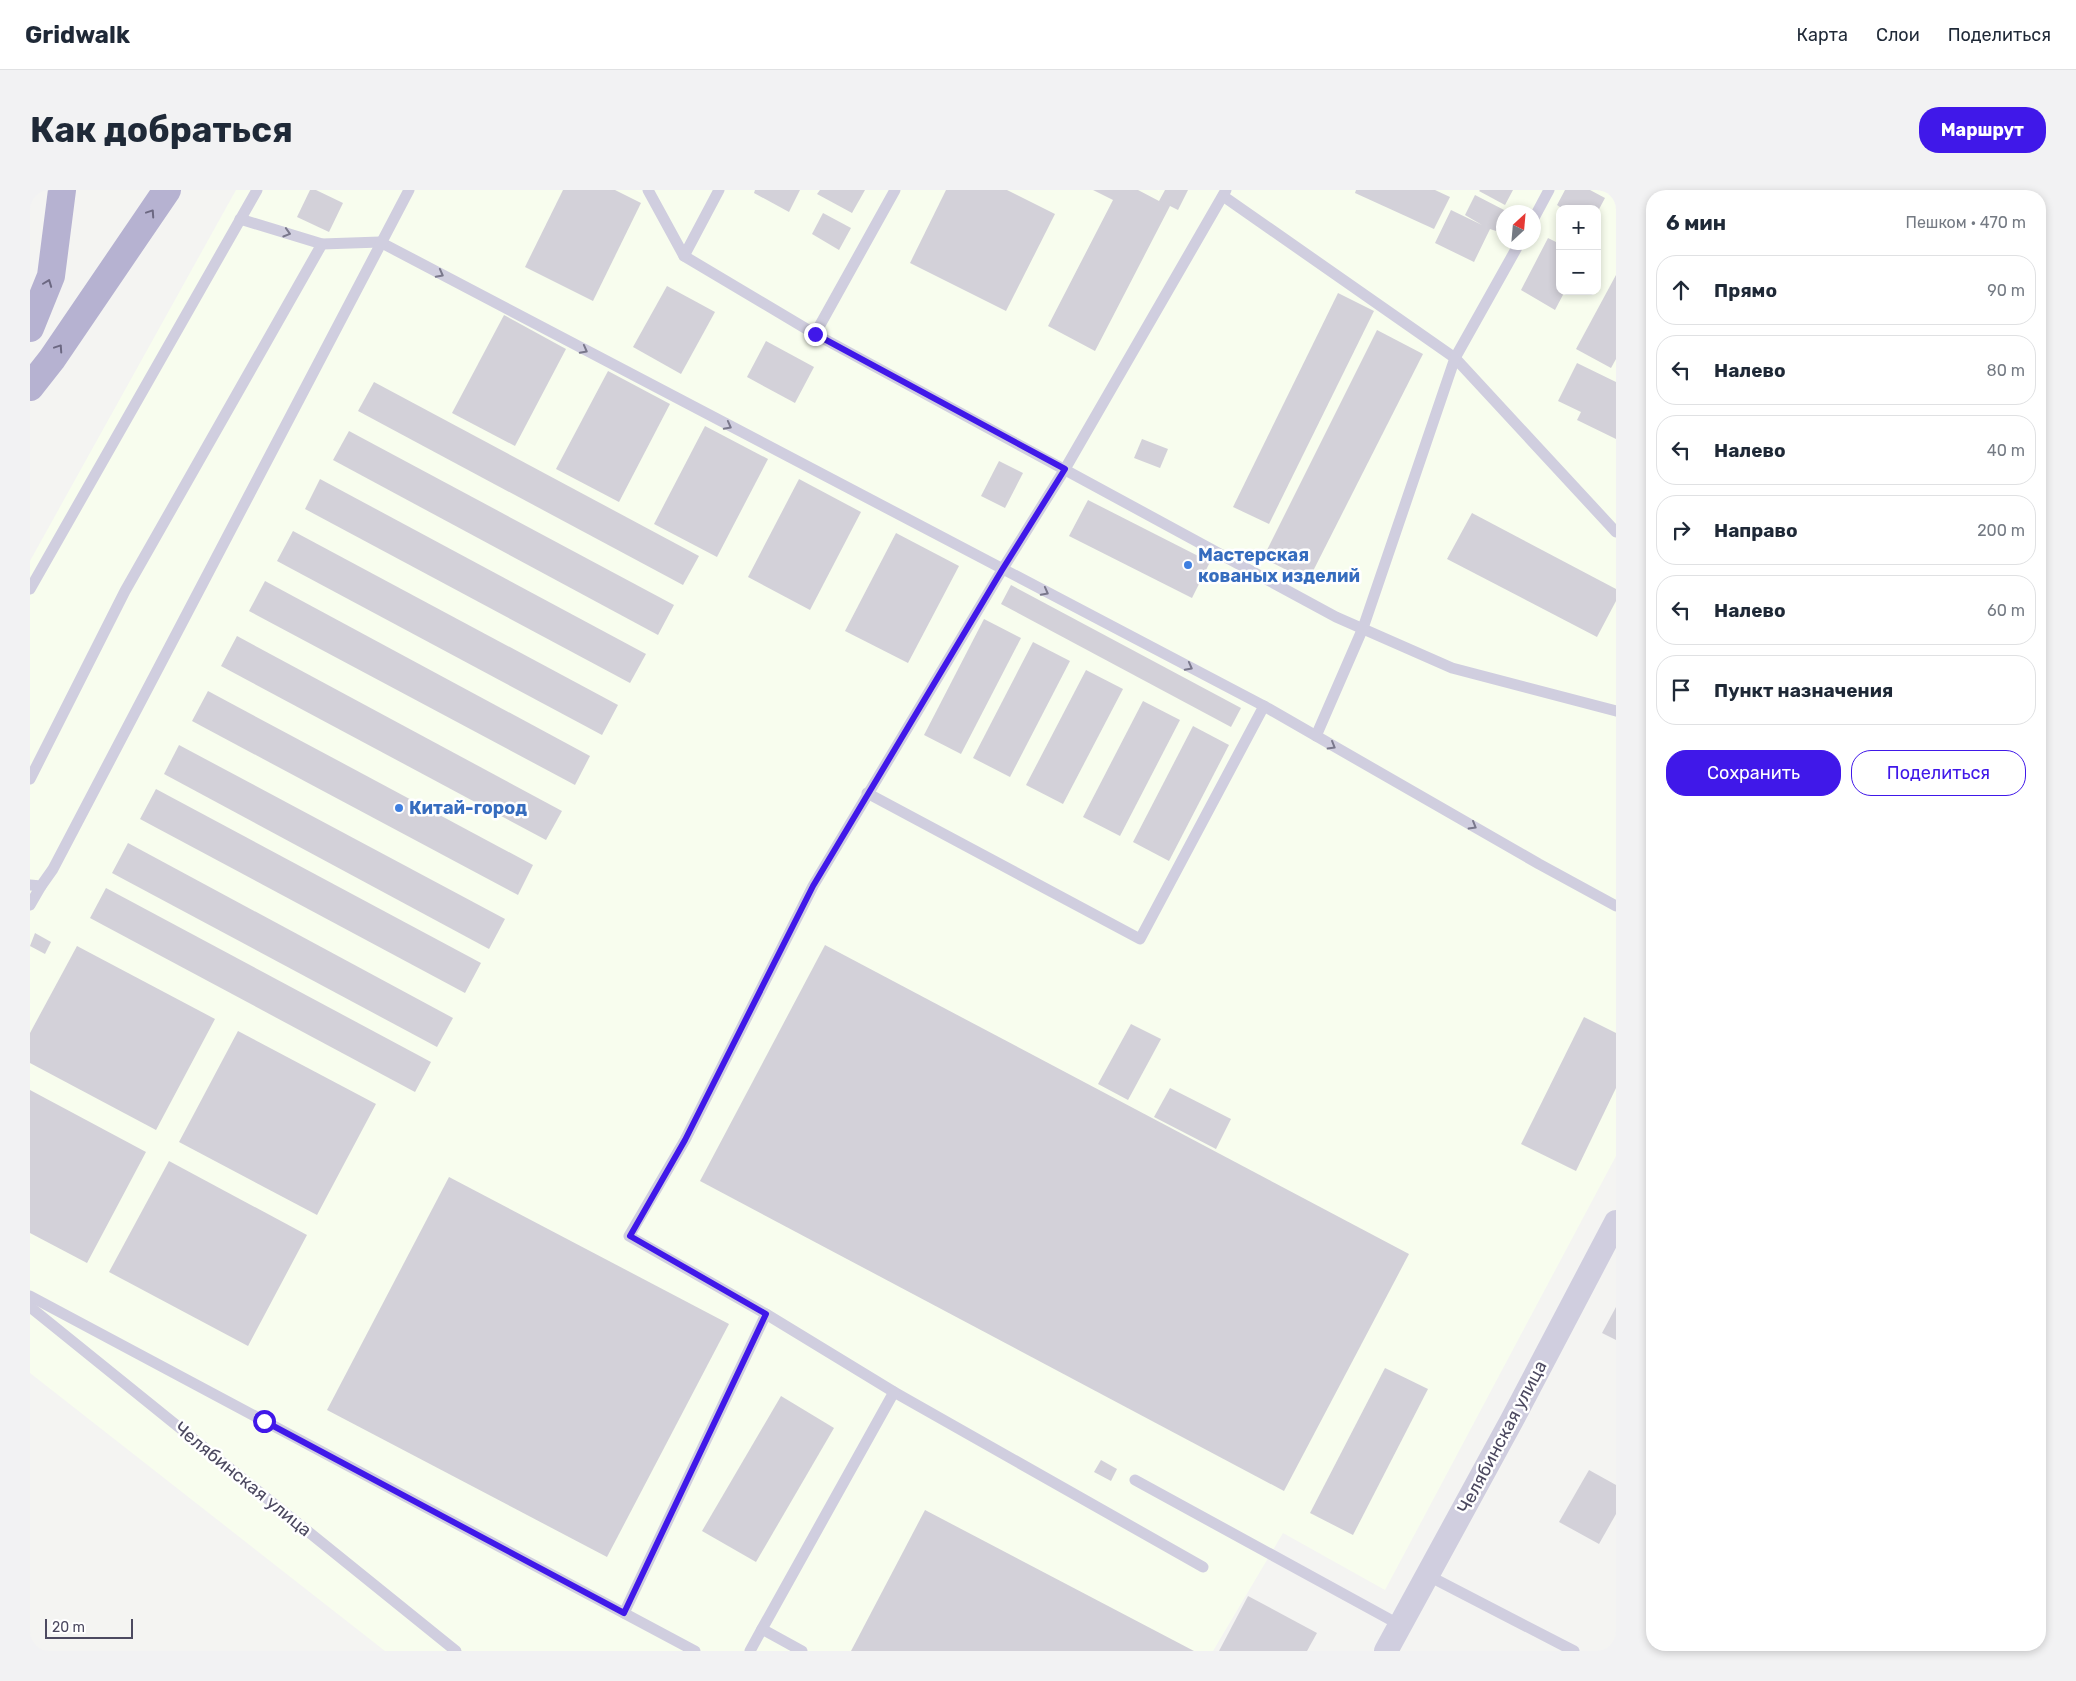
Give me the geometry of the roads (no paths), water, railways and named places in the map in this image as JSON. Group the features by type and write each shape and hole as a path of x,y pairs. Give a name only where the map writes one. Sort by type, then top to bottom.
{"main road":[{"path":"30,328 51,276 62,190"},
{"path":"30,387 52,358 167,190"}],"street":[{"name":"Челябинская улица","path":"1386,1651 1517,1412 1616,1222"}],"lane":[{"path":"30,589 258,190"},
{"path":"30,905 35,885 53,869 380,242 409,190"},
{"path":"648,190 684,256 815,334 1336,617 1452,668 1616,711"},
{"path":"684,256 719,190"},
{"path":"815,334 896,190"},
{"path":"1541,205 1549,190"},
{"path":"1203,1567 894,1392 766,1314 630,1236 685,1140 813,886 867,793 1065,469 1225,193 1455,358 1616,532"},
{"path":"240,219 322,244 380,242 1264,706 1539,864 1616,906"},
{"path":"30,780 125,591 322,244"},
{"path":"1316,736 1363,628 1455,358 1516,250"},
{"path":"867,793 1140,939 1264,706"},
{"path":"30,1296 695,1651"},
{"name":"Челябинская улица","path":"30,1307 456,1651"},
{"path":"624,1613 766,1314"},
{"path":"750,1651 894,1392"},
{"path":"1134,1480 1400,1625"},
{"path":"1428,1575 1574,1651"},
{"path":"762,1629 802,1651"}],"place":[{"name":"Мастерская кованых изделий","path":"1188,565"},
{"name":"Китай-город","path":"399,808"}]}
